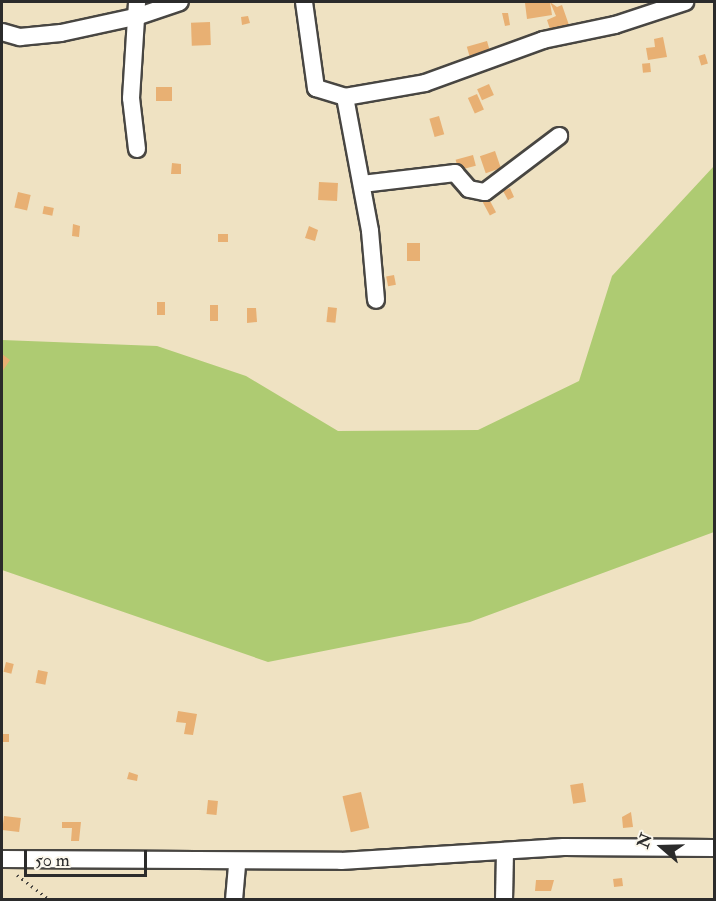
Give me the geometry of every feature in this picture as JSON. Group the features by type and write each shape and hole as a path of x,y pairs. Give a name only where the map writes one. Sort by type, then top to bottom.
{"street":[{"path":"2,32 20,37 61,33 138,9 180,2"},
{"path":"304,2 316,88 345,97 425,83 543,40 615,25 685,2"},
{"path":"136,149 131,98 138,9"},
{"path":"345,97 362,184 376,300"},
{"path":"362,184 455,173 469,189 485,192 559,136"},
{"path":"6,864 352,861 505,851 714,848"},
{"path":"504,900 505,851"},
{"path":"234,900 237,862"}],"path":[{"path":"6,864 50,900"}],"green space":[{"path":"714,166 714,532 470,622 268,662 2,570 2,340 157,346 246,376 338,431 478,430 579,381 612,276"}],"building":[{"path":"550,2 552,15 527,19 525,3"},
{"path":"550,2 557,7 562,5 570,28 552,35 547,20 556,16"},
{"path":"502,13 508,13 510,25 505,26"},
{"path":"248,16 250,23 242,25 241,17"},
{"path":"210,22 211,45 192,46 191,23"},
{"path":"663,37 667,57 648,60 646,48 655,47 654,39"},
{"path":"487,41 492,59 472,65 467,47"},
{"path":"705,54 708,64 701,66 698,56"},
{"path":"650,63 651,72 643,73 642,64"},
{"path":"489,84 494,95 482,100 477,89"},
{"path":"156,87 172,87 172,101 156,101"},
{"path":"477,94 484,110 475,114 468,98"},
{"path":"439,116 444,134 435,137 429,119"},
{"path":"495,151 501,168 486,173 480,156"},
{"path":"473,155 476,166 458,170 456,160"},
{"path":"172,163 181,164 181,174 171,174"},
{"path":"319,182 338,183 337,201 318,200"},
{"path":"510,188 514,197 508,200 503,191"},
{"path":"18,192 31,195 27,211 14,208"},
{"path":"489,199 496,212 490,216 483,202"},
{"path":"44,206 54,208 52,216 42,214"},
{"path":"73,224 80,226 79,237 72,236"},
{"path":"309,226 318,230 315,241 305,238"},
{"path":"218,234 228,234 228,242 218,242"},
{"path":"407,243 420,243 420,261 407,261"},
{"path":"394,275 396,285 388,286 386,277"},
{"path":"157,302 165,302 165,315 157,315"},
{"path":"210,305 218,305 218,321 210,321"},
{"path":"328,307 337,308 335,323 326,322"},
{"path":"247,308 256,308 257,322 247,323"},
{"path":"2,354 10,360 2,372"},
{"path":"6,662 14,664 11,674 4,672"},
{"path":"38,670 48,672 45,685 36,683"},
{"path":"178,711 197,714 193,735 184,734 186,723 176,722"},
{"path":"2,734 9,734 9,742 2,742"},
{"path":"129,772 138,775 137,781 127,779"},
{"path":"583,783 586,802 573,804 570,785"},
{"path":"361,792 369,828 351,832 342,796"},
{"path":"208,800 218,801 216,815 207,814"},
{"path":"631,812 633,827 623,828 622,817"},
{"path":"4,816 21,818 19,832 2,830"},
{"path":"62,822 81,822 79,841 71,841 72,828 62,828"},
{"path":"622,878 623,886 614,887 613,879"},
{"path":"536,880 554,880 551,891 535,891"}]}
